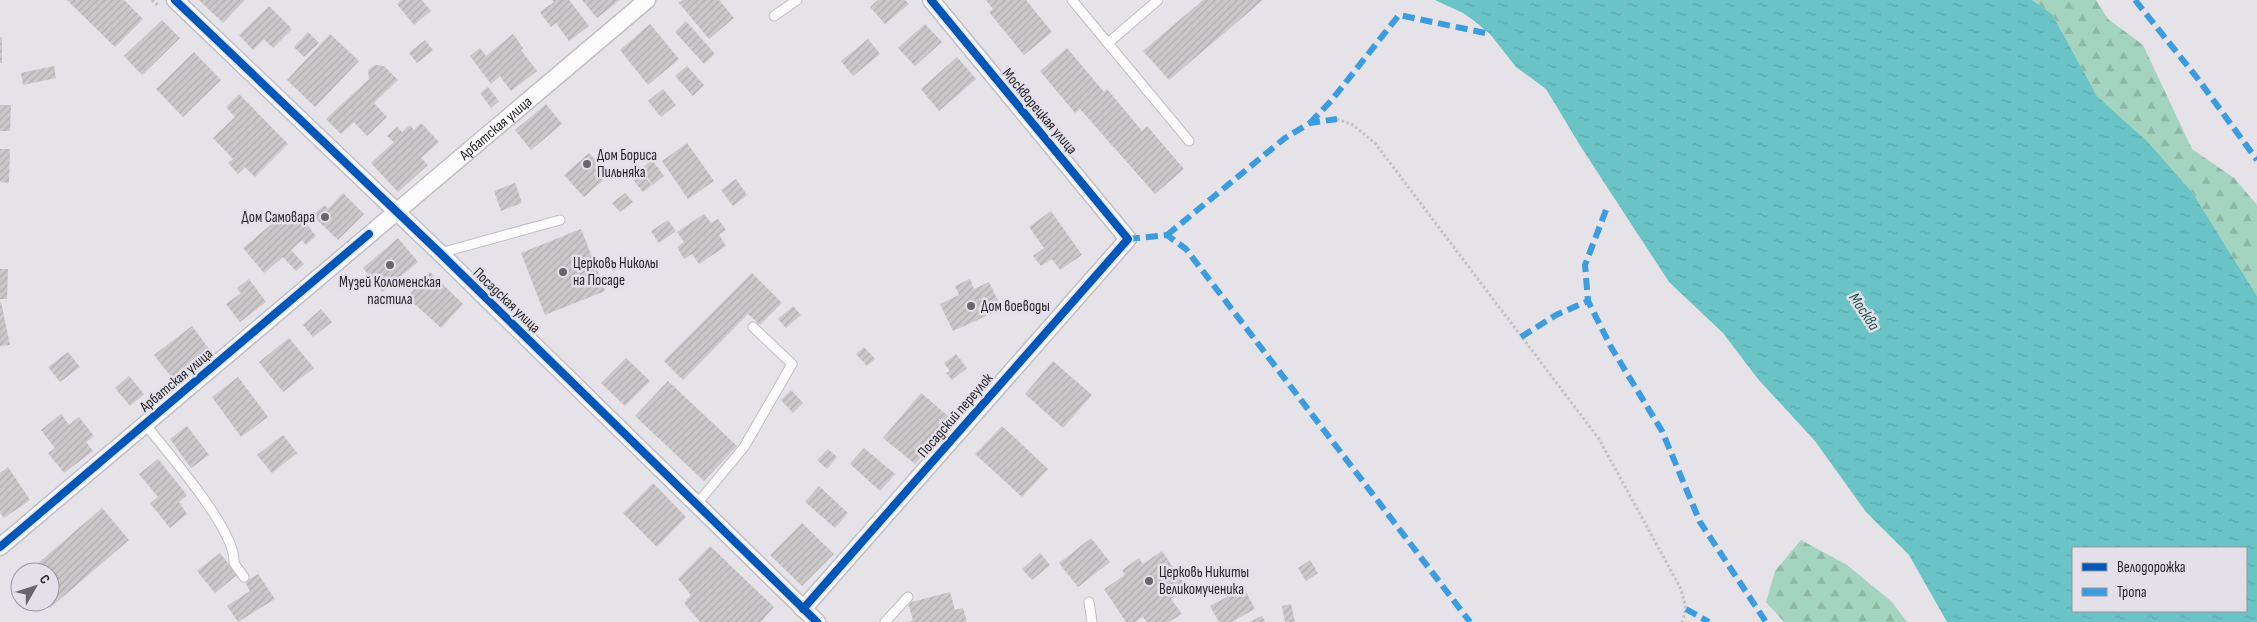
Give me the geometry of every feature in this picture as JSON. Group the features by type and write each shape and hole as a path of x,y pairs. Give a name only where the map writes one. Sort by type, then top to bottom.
{"street":[{"name":"Посадская улица","path":"176,0 440,252 817,622"},
{"name":"Арбатская улица","path":"0,547 647,0"},
{"name":"Москворецкая улица","path":"931,0 1128,239"},
{"name":"Посадский переулок","path":"803,609 1128,239"}],"lane":[{"path":"774,16 797,0"},
{"path":"1072,0 1189,141"},
{"path":"1108,43 1158,0"},
{"path":"440,252 560,220"},
{"path":"696,505 744,447 792,364 753,327"},
{"path":"145,424 203,498 220,524 235,554 234,563 244,577"},
{"path":"885,622 908,597"},
{"path":"1089,602 1092,622"}],"path":[{"path":"1336,119 1353,125 1375,144 1599,439 1681,589 1686,609 1682,622"}],"green space":[{"path":"2032,0 2096,0 2108,19 2143,45 2192,149 2234,178 2257,205 2257,296 2192,192 2148,142 2097,96 2052,14"},
{"path":"1801,540 1847,565 1892,602 1907,622 1784,622 1766,602 1775,571"}],"water":[{"name":"Москва","path":"1435,0 2032,0 2052,14 2097,96 2148,142 2192,192 2257,296 2257,622 1947,622 1909,555 1866,512 1815,441 1758,379 1723,333 1669,282 1581,147 1546,89 1516,67 1490,34 1463,13"}],"building":[{"path":"67,0 124,0 143,19 115,47"},
{"path":"199,0 245,0 223,23"},
{"path":"401,0 422,0 431,11 414,25 397,4"},
{"path":"552,0 569,0 589,26 569,41 556,23 551,27 540,12 554,2"},
{"path":"582,0 620,0 597,18"},
{"path":"683,0 719,0 734,18 709,39 679,3"},
{"path":"878,0 905,0 909,4 885,24 870,7"},
{"path":"986,0 1026,0 1052,32 1024,55 989,12 993,9"},
{"path":"1203,0 1263,0 1169,80 1143,51"},
{"path":"269,6 292,29 273,48 264,39 253,50 239,35"},
{"path":"162,20 180,38 142,75 124,56"},
{"path":"686,21 715,54 704,64 675,32"},
{"path":"650,24 679,59 648,85 620,50"},
{"path":"925,24 942,42 915,66 898,48"},
{"path":"308,32 319,43 304,57 294,47"},
{"path":"330,34 359,61 315,107 287,80"},
{"path":"513,34 523,48 521,50 537,71 511,91 500,76 491,84 470,56 480,48 486,56"},
{"path":"0,37 2,38 2,63 0,63"},
{"path":"868,39 880,54 853,76 841,61"},
{"path":"425,40 433,50 417,63 409,53"},
{"path":"1067,48 1104,92 1107,89 1142,131 1147,126 1184,169 1155,194 1080,109 1075,113 1040,71"},
{"path":"194,52 221,80 183,117 156,89"},
{"path":"957,57 976,79 939,111 921,89"},
{"path":"375,65 384,66 398,80 374,103 387,117 367,136 354,122 341,134 326,119 369,79 368,70"},
{"path":"54,66 56,78 23,85 21,73"},
{"path":"687,66 704,85 693,96 675,76"},
{"path":"488,87 499,101 491,108 480,93"},
{"path":"663,89 676,105 661,117 648,101"},
{"path":"239,94 288,144 255,177 245,167 238,174 228,163 233,159 213,138 235,117 226,107"},
{"path":"546,104 562,124 531,150 515,130"},
{"path":"0,105 11,105 10,131 0,131"},
{"path":"421,123 439,142 421,158 428,165 398,192 371,163 394,142 387,136 397,127 402,132 410,125 414,130"},
{"path":"687,143 714,181 688,199 662,161"},
{"path":"0,149 10,149 9,183 0,182"},
{"name":"Дом Бориса Пильняка","path":"589,153 609,175 584,197 564,175"},
{"path":"652,160 664,176 653,185 641,169"},
{"path":"634,164 652,185 643,192 626,171"},
{"path":"736,179 747,195 733,206 721,190"},
{"path":"515,183 522,203 501,211 494,191"},
{"path":"343,193 364,214 338,240 313,216 324,205 328,209"},
{"path":"625,193 633,202 620,212 612,203"},
{"path":"1051,211 1082,255 1060,270 1052,259 1041,266 1033,256 1044,248 1029,227"},
{"path":"285,213 293,222 300,216 316,236 306,245 302,240 291,250 304,264 296,271 283,257 264,273 243,248"},
{"path":"704,214 711,223 718,219 726,230 719,235 726,246 699,264 692,254 684,259 677,247 684,242 677,232"},
{"path":"668,220 676,231 659,243 651,231"},
{"name":"Церковь Николы на Посаде","path":"581,229 605,291 545,315 521,253"},
{"name":"Музей Коломенская пастила","path":"398,238 418,262 382,292 363,268"},
{"path":"0,269 8,269 7,299 0,299"},
{"path":"430,272 463,304 441,328 407,297"},
{"path":"752,273 782,303 760,325 748,314 683,380 664,361"},
{"path":"249,279 266,302 240,322 226,304 241,293 237,288"},
{"name":"Дом воеводы","path":"970,279 974,289 989,282 1002,309 953,331 940,304 959,295 955,286"},
{"path":"1,302 10,345 0,346"},
{"path":"793,306 801,315 786,328 778,319"},
{"path":"321,309 332,322 313,337 303,325"},
{"path":"192,326 209,349 172,378 154,355"},
{"path":"289,338 314,368 283,392 259,362"},
{"path":"864,347 875,359 867,366 856,354"},
{"path":"68,352 80,367 60,382 48,367"},
{"path":"956,354 967,368 952,380 946,373 950,371 944,363"},
{"path":"626,358 650,381 625,406 601,383"},
{"path":"1053,361 1092,395 1063,428 1025,394"},
{"path":"129,376 144,394 130,406 115,388"},
{"path":"238,377 268,417 241,437 212,397"},
{"path":"668,381 737,446 704,481 635,416"},
{"path":"791,390 803,403 793,413 781,400"},
{"path":"921,393 953,420 915,464 883,438"},
{"path":"61,414 69,425 79,417 94,436 86,442 93,451 64,473 48,453 55,448 41,430"},
{"path":"187,426 209,455 191,468 170,439"},
{"path":"1002,426 1048,469 1022,497 975,454"},
{"path":"283,435 297,453 272,473 257,455"},
{"path":"864,448 895,474 880,491 850,464"},
{"path":"828,449 837,457 827,469 817,460"},
{"path":"158,459 187,495 179,502 187,514 170,528 150,503 158,497 139,474"},
{"path":"8,467 30,500 4,518 0,513 0,473"},
{"path":"653,483 686,517 657,547 623,513"},
{"path":"819,486 848,513 835,528 805,502"},
{"path":"102,508 129,540 60,599 60,562 40,562"},
{"path":"802,523 834,554 802,586 770,555"},
{"path":"1091,538 1110,562 1078,587 1059,563"},
{"path":"710,546 774,607 761,622 700,622 684,603 691,595 678,579"},
{"name":"Церковь Никиты Великомученика","path":"1162,551 1187,588 1171,599 1182,614 1169,622 1147,622 1143,617 1135,622 1126,622 1104,589 1125,575 1122,570 1139,558 1143,564"},
{"path":"220,553 237,575 215,593 197,571"},
{"path":"1040,553 1050,565 1032,580 1022,569"},
{"path":"1310,560 1318,573 1306,581 1298,568"},
{"path":"258,574 275,599 238,622 227,606 250,591 245,582"},
{"path":"1244,588 1255,609 1231,622 1219,622 1210,606"},
{"path":"950,592 955,610 963,608 967,622 909,622 913,620 908,603"},
{"path":"1291,604 1295,622 1285,622 1282,606"},
{"path":"1262,616 1265,622 1249,622"}],"marked path":[{"path":"2135,0 2198,79 2257,160"},
{"path":"1310,123 1331,101 1399,15 1490,34"},
{"path":"1167,235 1285,138 1310,123 1337,119"},
{"path":"1606,210 1585,265 1588,301 1611,347 1662,431 1700,522 1766,622"},
{"path":"1128,239 1167,235 1186,249 1470,622"},
{"path":"1521,337 1556,315 1588,301"},
{"path":"1686,609 1709,622"}],"cycle path":[{"path":"175,0 440,253 817,622"},
{"path":"803,609 1128,239 931,0"},
{"path":"0,547 369,234"}],"place":[{"name":"Дом Бориса Пильняка","path":"587,164"},
{"name":"Дом Самовара","path":"325,217"},
{"name":"Музей Коломенская пастила","path":"390,265"},
{"name":"Церковь Николы на Посаде","path":"563,272"},
{"name":"Дом воеводы","path":"971,306"},
{"name":"Церковь Никиты Великомученика","path":"1149,581"}]}
